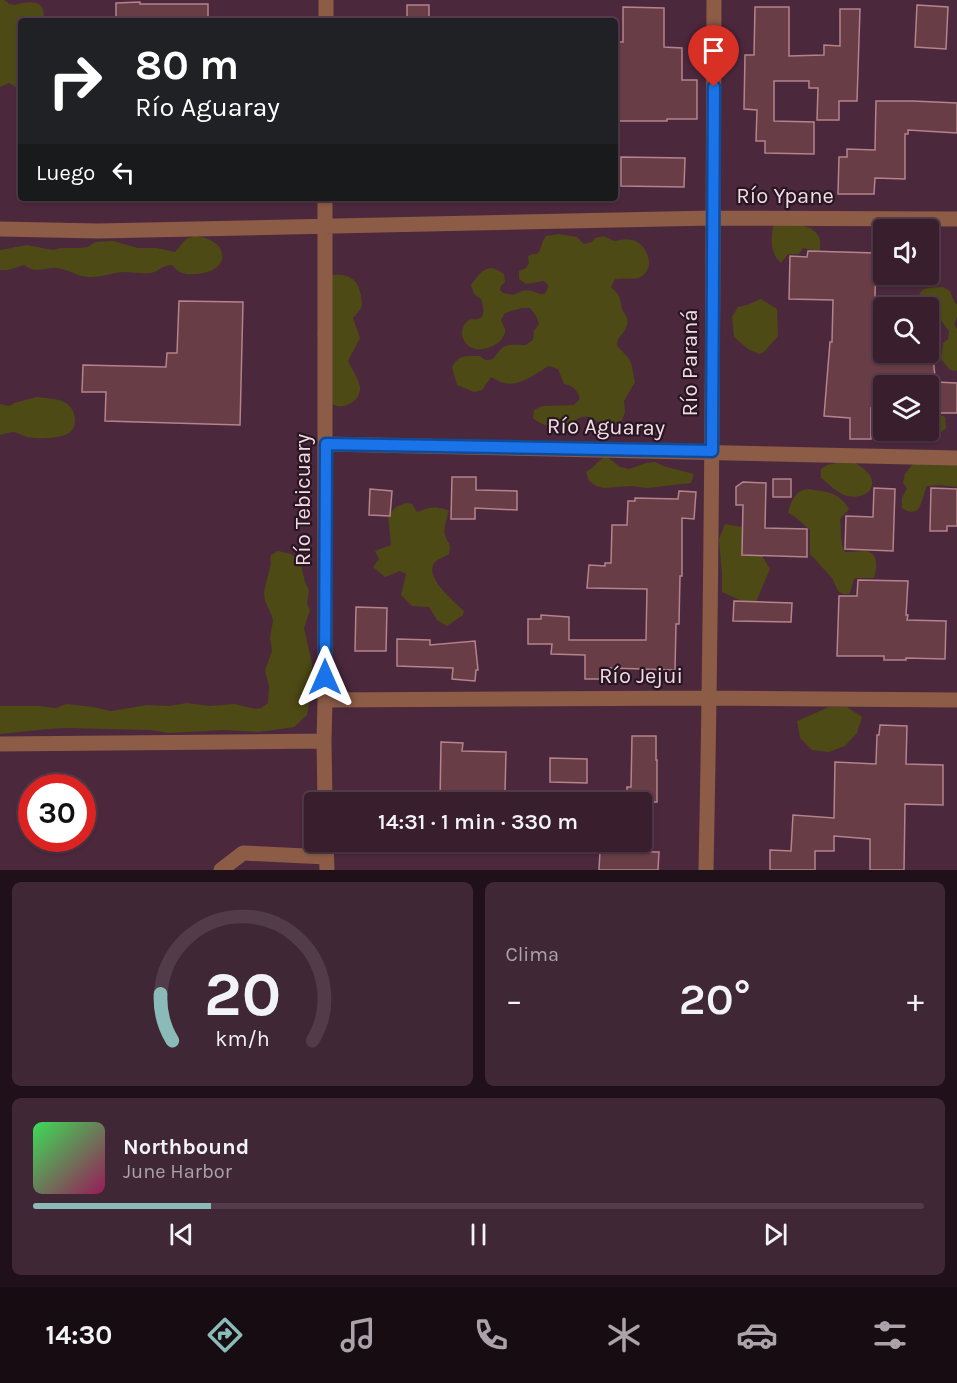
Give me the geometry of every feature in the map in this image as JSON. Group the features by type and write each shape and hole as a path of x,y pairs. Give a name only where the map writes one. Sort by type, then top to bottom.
{"street":[{"path":"326,0 326,18"},
{"name":"Río Paraná","path":"706,870 710,698 714,0"},
{"name":"Río Tebicuary","path":"325,201 325,792"},
{"name":"Río Ypane","path":"0,229 98,231 713,218 957,219"},
{"name":"Río Aguaray","path":"326,444 957,458"},
{"name":"Río Jejui","path":"325,700 710,698 957,700"},
{"path":"0,744 324,741"},
{"path":"221,870 243,853 326,856"}],"shaded area":[{"path":"0,0 15,5 26,2 36,3 43,9 43,18 18,18 18,88 9,83 0,87"},
{"path":"777,224 800,225 816,232 820,239 820,252 803,248 799,254 788,254 781,263 772,246 773,227"},
{"path":"559,234 577,237 584,244 604,236 614,241 630,239 642,246 648,256 648,267 642,276 615,279 611,287 619,296 628,320 617,345 630,361 635,382 624,401 625,412 622,420 614,424 603,424 587,417 555,427 542,424 533,418 534,410 542,406 574,405 580,399 574,388 564,384 558,369 549,366 528,379 516,383 504,383 491,377 482,390 474,392 457,385 452,367 457,360 463,357 480,356 491,360 506,346 526,345 533,340 534,331 539,324 530,308 522,308 505,313 501,320 505,329 504,335 495,345 480,349 467,345 462,329 469,320 480,318 484,311 481,299 474,294 471,285 481,272 493,268 504,274 505,282 500,290 503,293 513,295 526,290 545,293 548,285 544,281 526,284 519,279 519,271 526,268 529,263 528,256 539,252 546,236"},
{"path":"195,236 207,239 221,250 222,257 215,269 205,273 186,274 172,265 151,273 123,272 91,277 60,268 36,270 24,265 0,270 0,250 27,245 53,250 88,247 95,242 113,241 138,248 156,248 175,252 186,239"},
{"path":"332,275 352,278 360,289 362,304 361,309 353,318 360,338 348,361 358,380 360,391 353,402 345,406 336,406 328,402 321,344 317,336"},
{"path":"943,287 950,291 957,304 957,317 954,324 957,329 957,371 950,370 941,359 943,343 948,339 949,331 939,319 939,297 918,297 921,291"},
{"path":"761,299 777,309 778,336 764,352 759,354 748,349 734,337 732,317 738,307"},
{"path":"36,397 58,400 68,405 74,414 73,429 65,435 46,438 27,437 14,432 0,435 0,404 10,406"},
{"path":"939,415 945,417 946,428 939,434"},
{"path":"606,456 620,467 629,469 655,462 694,474 691,483 647,488 631,486 604,488 589,481 586,472"},
{"path":"915,461 957,465 957,487 927,486 920,506 914,512 902,508 902,498 907,488 903,483 905,474"},
{"path":"842,462 856,463 870,475 872,487 869,491 851,497 835,490 821,478 821,469 827,465"},
{"path":"807,489 826,492 845,503 849,509 840,519 841,540 845,552 866,551 875,558 874,578 855,578 849,594 838,591 832,578 810,554 810,530 788,513 794,497"},
{"path":"406,503 412,504 417,512 433,507 449,511 444,530 450,545 449,554 433,565 432,571 438,584 464,611 463,615 447,626 437,620 429,607 412,606 401,595 406,574 400,571 385,577 373,567 379,559 375,551 391,545 388,515 396,507"},
{"path":"725,524 742,527 749,542 761,554 770,569 756,602 742,601 722,592 719,539"},
{"path":"278,551 291,554 299,560 309,590 307,604 310,610 304,628 312,663 310,697 307,715 294,727 259,732 224,730 169,733 151,730 66,728 0,734 0,706 56,708 66,704 111,711 147,705 169,706 187,703 210,706 234,704 261,708 268,703 269,686 265,670 272,651 270,638 273,621 264,592 271,555"},
{"path":"829,707 847,707 862,717 857,733 845,746 829,752 812,750 800,738 797,721"}],"building":[{"path":"116,3 208,4 208,18 116,18"},
{"path":"407,5 429,5 429,18 407,18"},
{"path":"917,5 948,7 946,49 915,47"},
{"path":"623,7 664,8 664,47 682,48 682,80 697,80 697,119 618,121 618,42 623,42"},
{"path":"755,7 789,7 789,56 824,55 824,45 840,46 840,9 860,9 857,101 839,101 839,120 817,120 818,88 809,88 809,81 774,81 774,121 814,122 814,154 765,153 765,141 756,141 757,110 744,109 745,55 754,55"},
{"path":"876,101 957,103 957,133 908,130 908,134 905,134 905,179 875,178 874,194 838,194 839,157 847,157 847,149 875,150"},
{"path":"621,157 685,158 684,187 621,186"},
{"path":"808,251 873,253 873,285 875,285 875,297 873,297 873,363 934,363 935,375 873,375 871,439 850,439 850,418 824,416 830,342 832,342 833,300 789,299 790,256 807,257"},
{"path":"179,301 243,302 240,425 105,421 106,392 82,392 83,365 166,367 167,353 177,353"},
{"path":"939,382 957,383 957,413 939,413"},
{"path":"452,477 476,477 476,490 517,491 517,510 475,508 475,519 451,519"},
{"path":"773,479 791,479 791,497 773,497"},
{"path":"743,482 766,483 765,528 807,529 807,557 742,555 743,505 736,505 736,487"},
{"path":"874,488 895,489 893,551 845,549 846,516 873,517"},
{"path":"931,488 957,489 957,526 947,526 947,531 930,531"},
{"path":"370,489 392,491 390,516 369,515"},
{"path":"679,491 696,492 694,519 682,518 682,576 680,576 679,624 676,624 675,670 610,668 610,679 585,679 585,655 551,654 552,644 528,644 528,619 541,619 541,615 569,617 569,640 646,640 647,589 587,588 589,565 605,566 605,563 611,563 612,525 627,525 628,501 635,501 635,498 678,499"},
{"path":"858,580 908,581 907,620 946,621 945,659 884,660 884,656 837,656 839,596 857,596"},
{"path":"734,601 792,603 791,622 733,621"},
{"path":"356,607 387,608 386,651 355,651"},
{"path":"397,639 430,640 430,645 475,641 478,670 476,670 475,681 452,679 453,668 397,666"},
{"path":"880,725 907,726 906,764 943,765 943,805 905,804 904,870 870,870 870,839 834,836 834,851 815,851 815,870 770,870 770,850 791,851 793,815 834,818 835,762 876,764 877,735 879,735"},
{"path":"632,736 656,736 657,802 652,802 652,792 627,792 627,787 631,787"},
{"path":"441,742 463,743 462,751 506,752 505,792 440,792"},
{"path":"550,758 587,759 587,783 550,782"},
{"path":"600,852 659,852 658,870 599,870"}],"route":[{"path":"325,677 326,444 712,451 714,87"}]}
